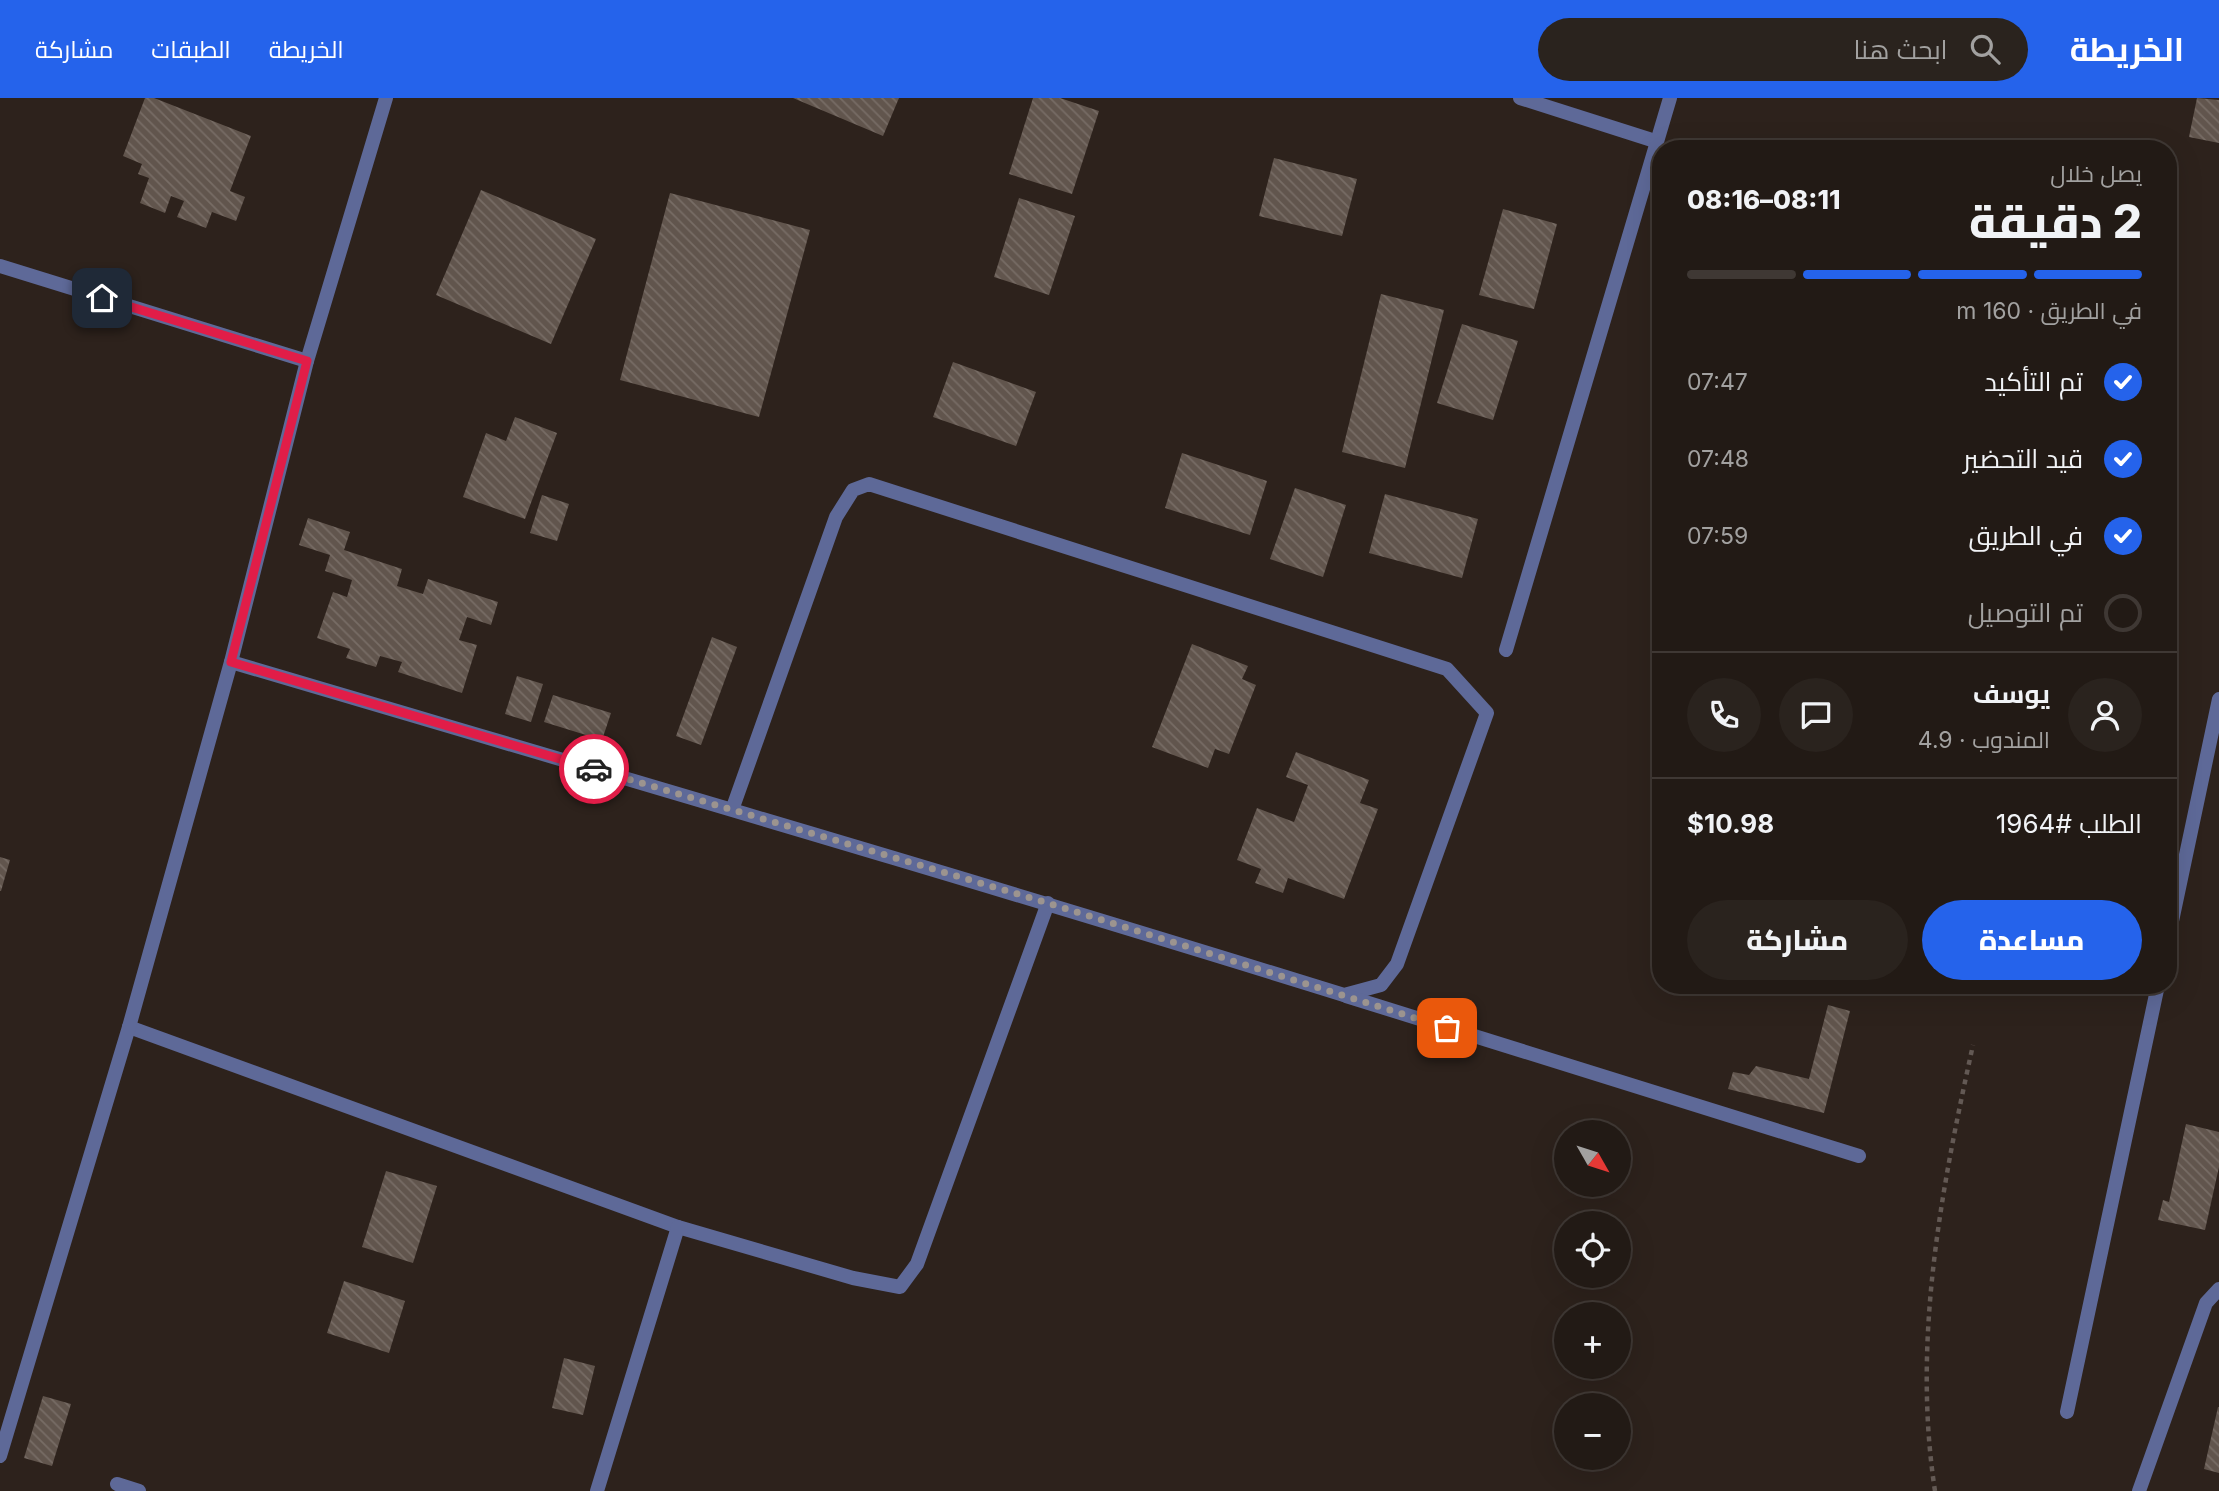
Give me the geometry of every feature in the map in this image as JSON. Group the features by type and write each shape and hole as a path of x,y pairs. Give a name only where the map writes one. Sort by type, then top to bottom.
{"street":[{"path":"1,1450 129,1027 231,662 307,361 386,98"},
{"path":"1520,98 1652,140"},
{"path":"1655,140 1670,98"},
{"path":"1506,650 1652,151"},
{"path":"0,266 307,361"},
{"path":"732,810 836,517 853,490 869,484 1447,669 1487,713 1397,964 1381,985 1344,995"},
{"path":"231,662 1048,903 1859,1156"},
{"path":"2177,897 2219,699"},
{"path":"129,1027 678,1227 853,1278 900,1287 917,1264 1048,903"},
{"path":"2067,1412 2156,994"},
{"path":"597,1491 678,1227"},
{"path":"2139,1491 2206,1303 2219,1289"},
{"path":"117,1484 139,1491"}],"path":[{"path":"1935,1491 1927,1412 1930,1308 1953,1131 1973,1045"}],"building":[{"path":"145,98 154,98 251,136 230,191 245,197 236,221 212,212 206,228 177,217 184,201 171,196 165,213 140,203 149,178 138,174 142,164 123,156"},
{"path":"793,98 899,98 883,136"},
{"path":"1033,98 1060,98 1099,111 1072,194 1009,174"},
{"path":"2197,98 2219,100 2219,143 2189,137"},
{"path":"1274,158 1357,179 1342,236 1259,216"},
{"path":"481,190 596,239 551,344 436,295"},
{"path":"670,193 810,230 759,417 620,380"},
{"path":"1019,198 1075,216 1049,295 994,277"},
{"path":"1503,209 1557,224 1534,309 1479,295"},
{"path":"1381,294 1444,310 1405,468 1342,452"},
{"path":"1462,324 1518,341 1493,420 1437,403"},
{"path":"953,362 1036,392 1016,446 933,417"},
{"path":"515,417 557,433 525,519 463,497 486,433 506,441"},
{"path":"1182,453 1267,481 1250,535 1165,508"},
{"path":"1295,488 1346,505 1323,577 1270,559"},
{"path":"1385,494 1478,519 1462,578 1369,553"},
{"path":"542,495 569,504 557,541 530,533"},
{"path":"308,518 350,532 344,550 402,569 397,586 423,594 428,579 498,602 491,625 467,617 459,640 477,645 462,693 398,672 402,662 380,656 376,667 346,658 350,649 317,638 333,592 347,597 352,580 325,571 330,555 299,545"},
{"path":"712,637 737,647 701,745 676,736"},
{"path":"1192,644 1248,666 1242,679 1256,685 1229,754 1215,749 1208,768 1152,747"},
{"path":"517,676 543,684 531,722 505,714"},
{"path":"553,695 611,713 602,740 544,722"},
{"path":"1296,752 1369,780 1360,803 1378,809 1344,899 1288,878 1283,893 1255,883 1261,869 1237,860 1257,808 1294,822 1308,785 1286,777"},
{"path":"0,857 10,860 1,891 0,891"},
{"path":"1828,1005 1850,1011 1824,1113 1728,1089 1733,1072 1749,1075 1756,1066 1809,1079"},
{"path":"2186,1124 2219,1132 2219,1167 2205,1230 2158,1220 2163,1200 2169,1202"},
{"path":"386,1171 437,1186 413,1263 362,1247"},
{"path":"344,1281 405,1301 389,1353 327,1333"},
{"path":"564,1358 595,1366 583,1415 552,1408"},
{"path":"43,1396 71,1404 52,1466 24,1458"},
{"path":"2219,1407 2219,1473 2204,1469"}],"way so far":[{"path":"594,769 1048,903 1447,1028"}],"route":[{"path":"102,298 307,361 231,662 594,769"}]}
